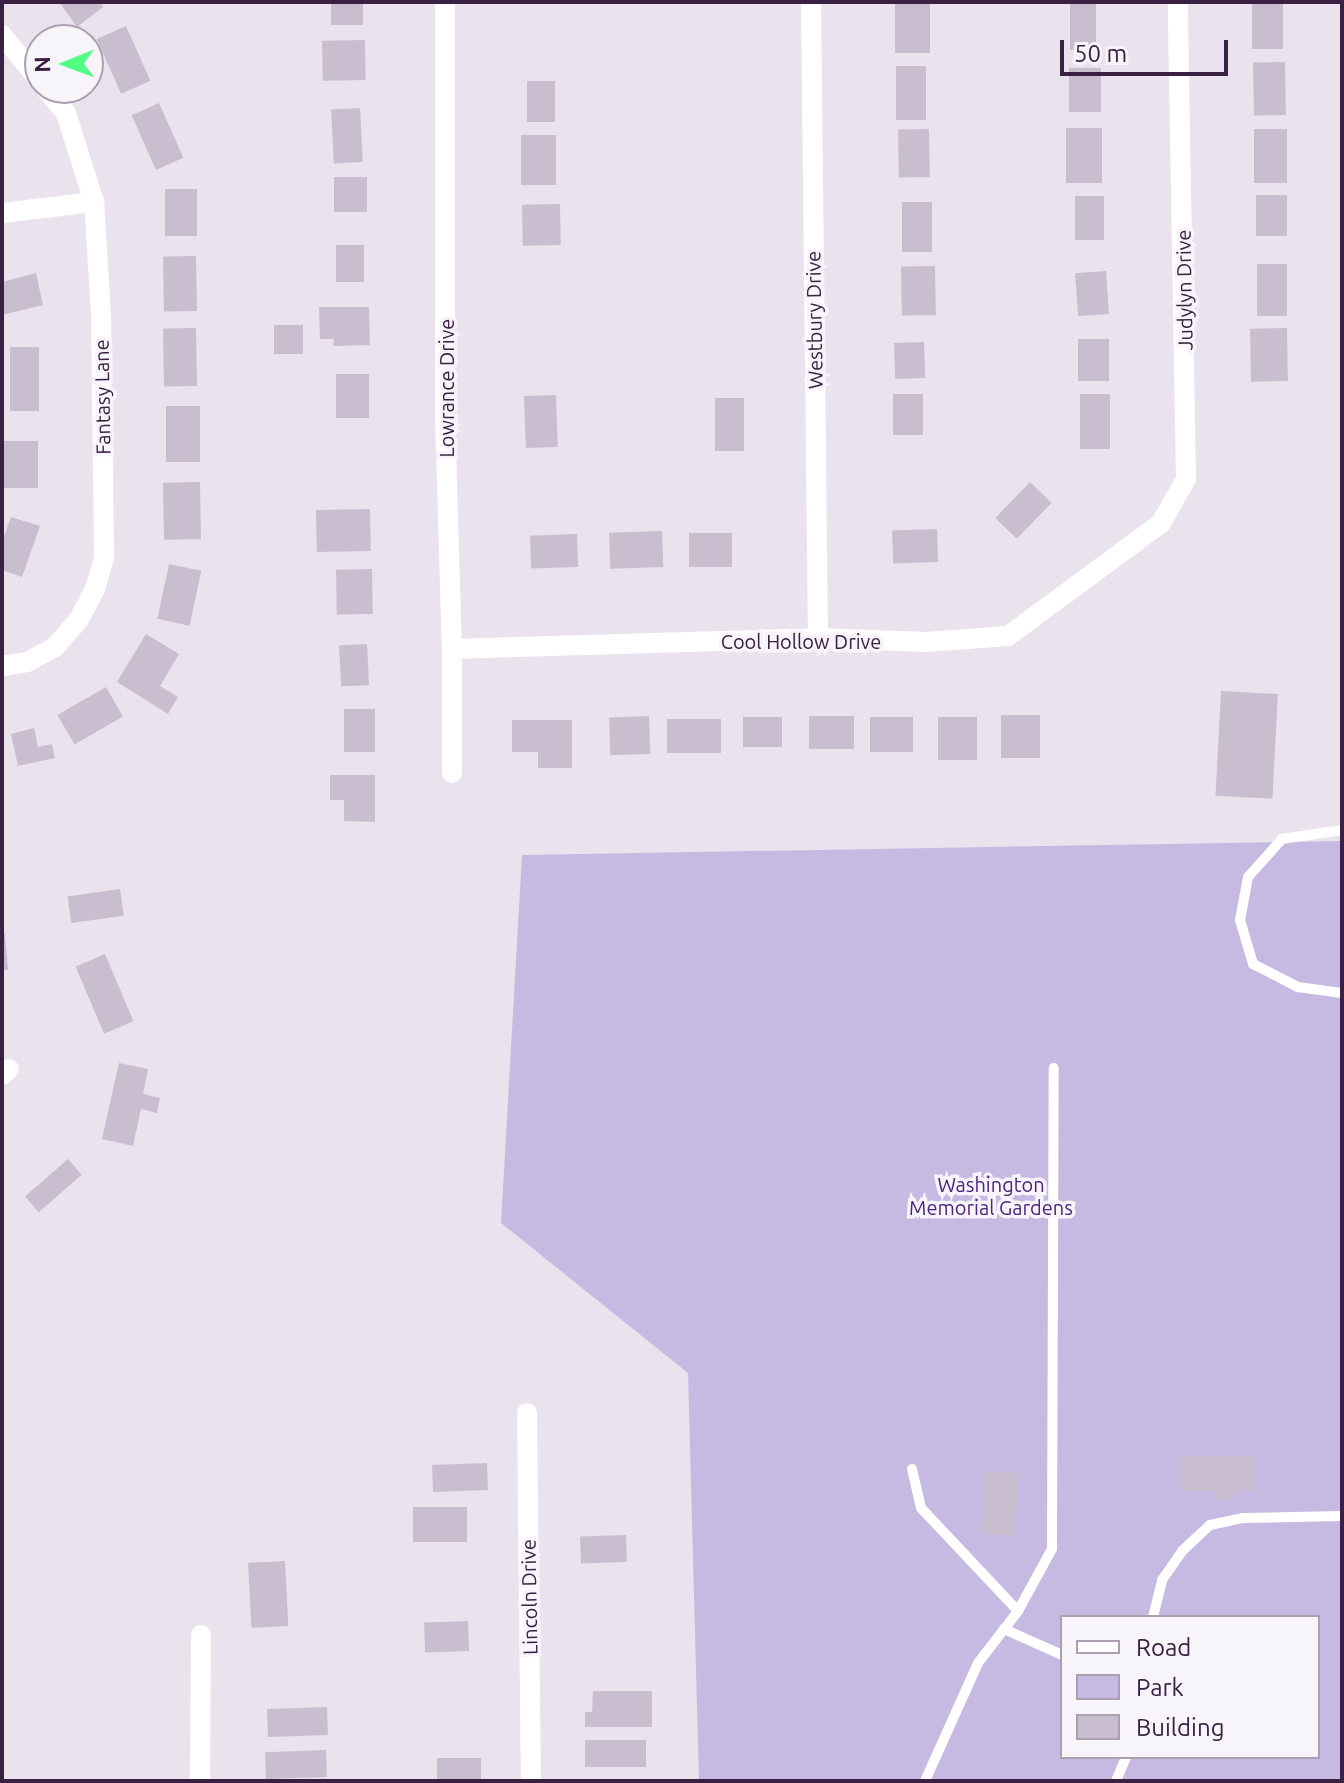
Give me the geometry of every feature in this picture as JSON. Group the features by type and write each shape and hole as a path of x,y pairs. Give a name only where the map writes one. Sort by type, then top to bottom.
{"street":[{"name":"Lowrance Drive","path":"445,2 445,417 452,649 452,773"},
{"name":"Westbury Drive","path":"811,2 818,638"},
{"name":"Judylyn Drive","path":"1122,552 1161,523 1186,479 1178,2"},
{"path":"2,35 24,62"},
{"name":"Fantasy Lane","path":"2,666 27,662 55,647 79,619 95,589 104,557 101,315 94,202 66,113 58,104"},
{"path":"2,213 94,202"},
{"name":"Cool Hollow Drive","path":"452,649 818,638 926,642 1008,636 1122,552"},
{"name":"Lincoln Drive","path":"527,1413 531,1781"},
{"path":"200,1781 201,1635"}],"lane":[{"path":"1342,830 1282,839 1248,877 1240,920 1253,964 1298,987 1342,993"},
{"path":"925,1781 978,1663 1018,1611 1052,1549 1054,1068"},
{"path":"912,1469 921,1508 1018,1611"},
{"path":"1153,1615 1162,1580 1182,1551 1210,1525 1243,1518 1342,1516"},
{"path":"1004,1629 1060,1654"},
{"path":"1116,1781 1125,1759"}],"green space":[{"name":"Washington Memorial Gardens","path":"1342,841 1342,1781 699,1781 688,1373 501,1223 522,855"}],"building":[{"path":"59,2 99,2 103,7 81,24 75,24"},
{"path":"331,2 363,2 363,25 331,25"},
{"path":"895,2 930,2 930,53 895,53"},
{"path":"1070,2 1096,2 1096,50 1070,50"},
{"path":"1252,2 1283,2 1283,49 1252,49"},
{"path":"126,26 150,81 121,94 104,55 104,36"},
{"path":"365,40 366,80 323,81 322,41"},
{"path":"1285,62 1286,115 1254,116 1253,63"},
{"path":"896,66 926,66 926,120 896,120"},
{"path":"1069,68 1101,68 1101,112 1069,112"},
{"path":"527,81 555,81 555,122 527,122"},
{"path":"159,103 183,158 156,170 132,115"},
{"path":"360,108 363,162 334,163 331,110"},
{"path":"1066,128 1102,128 1102,183 1066,183"},
{"path":"929,129 930,177 899,178 898,130"},
{"path":"1254,129 1287,129 1287,183 1254,183"},
{"path":"521,135 556,135 556,185 521,185"},
{"path":"334,177 367,177 367,212 334,212"},
{"path":"165,189 197,189 197,236 165,236"},
{"path":"1256,195 1287,195 1287,236 1256,236"},
{"path":"1075,196 1104,196 1104,240 1075,240"},
{"path":"902,202 932,202 932,252 902,252"},
{"path":"560,204 561,245 523,246 522,205"},
{"path":"336,245 364,245 364,282 336,282"},
{"path":"196,256 197,311 164,312 163,257"},
{"path":"1257,264 1287,264 1287,316 1257,316"},
{"path":"935,266 936,315 902,316 901,267"},
{"path":"1106,271 1109,314 1078,316 1075,273"},
{"path":"36,273 43,305 2,315 2,282"},
{"path":"319,307 369,307 370,345 333,346 334,339 320,339"},
{"path":"274,325 303,325 303,354 274,354"},
{"path":"196,328 197,386 164,387 163,329"},
{"path":"1287,328 1288,381 1251,382 1250,329"},
{"path":"1078,339 1109,339 1109,381 1078,381"},
{"path":"924,342 925,378 895,379 894,343"},
{"path":"10,347 39,347 39,411 10,411"},
{"path":"336,374 369,374 369,418 336,418"},
{"path":"893,394 923,394 923,435 893,435"},
{"path":"1080,394 1110,394 1110,449 1080,449"},
{"path":"556,395 558,447 526,448 524,396"},
{"path":"715,398 744,398 744,451 715,451"},
{"path":"166,406 200,406 200,462 166,462"},
{"path":"4,441 38,441 38,488 4,488"},
{"path":"200,482 201,539 164,540 163,483"},
{"path":"1030,482 1052,503 1017,539 995,518"},
{"path":"370,509 371,551 317,552 316,510"},
{"path":"11,517 40,526 22,577 2,570 2,542"},
{"path":"937,529 938,562 893,564 892,531"},
{"path":"662,531 663,567 610,569 609,533"},
{"path":"689,533 732,533 732,567 689,567"},
{"path":"577,534 578,567 531,569 530,536"},
{"path":"169,564 201,571 190,626 157,619"},
{"path":"372,569 373,614 337,615 336,570"},
{"path":"146,634 179,654 160,686 178,697 168,714 117,682"},
{"path":"367,644 369,685 341,686 339,645"},
{"path":"106,687 123,716 75,744 58,715"},
{"path":"1221,691 1278,694 1272,799 1216,796"},
{"path":"344,709 375,709 375,752 344,752"},
{"path":"1001,715 1040,715 1040,758 1001,758"},
{"path":"649,716 650,754 610,755 609,717"},
{"path":"809,716 854,716 854,749 809,749"},
{"path":"743,717 782,717 782,747 743,747"},
{"path":"870,717 913,717 913,752 870,752"},
{"path":"938,717 977,717 977,760 938,760"},
{"path":"667,719 721,719 721,753 667,753"},
{"path":"512,720 572,720 572,768 538,768 538,752 512,752"},
{"path":"34,728 38,747 52,744 55,758 18,766 11,734"},
{"path":"330,775 375,775 375,822 344,821 344,800 330,800"},
{"path":"120,889 124,916 71,923 68,896"},
{"path":"2,933 5,933 8,970 2,970"},
{"path":"105,954 134,1021 104,1034 76,967"},
{"path":"119,1063 148,1069 143,1094 160,1098 157,1113 141,1109 133,1146 102,1139"},
{"path":"68,1159 82,1175 39,1212 25,1196"},
{"path":"1181,1456 1256,1456 1256,1490 1234,1491 1234,1500 1214,1500 1215,1491 1182,1491"},
{"path":"487,1463 488,1490 433,1492 432,1465"},
{"path":"984,1471 1018,1472 1016,1535 982,1534"},
{"path":"413,1507 467,1507 467,1542 413,1542"},
{"path":"626,1535 627,1562 581,1564 580,1537"},
{"path":"285,1561 288,1626 251,1628 248,1563"},
{"path":"468,1621 469,1651 425,1653 424,1623"},
{"path":"593,1691 652,1691 652,1727 585,1727 585,1712 592,1712"},
{"path":"327,1707 328,1735 268,1737 267,1709"},
{"path":"585,1740 646,1740 646,1767 585,1767"},
{"path":"326,1750 327,1777 266,1779 265,1752"},
{"path":"437,1758 481,1758 481,1781 437,1781"}]}
